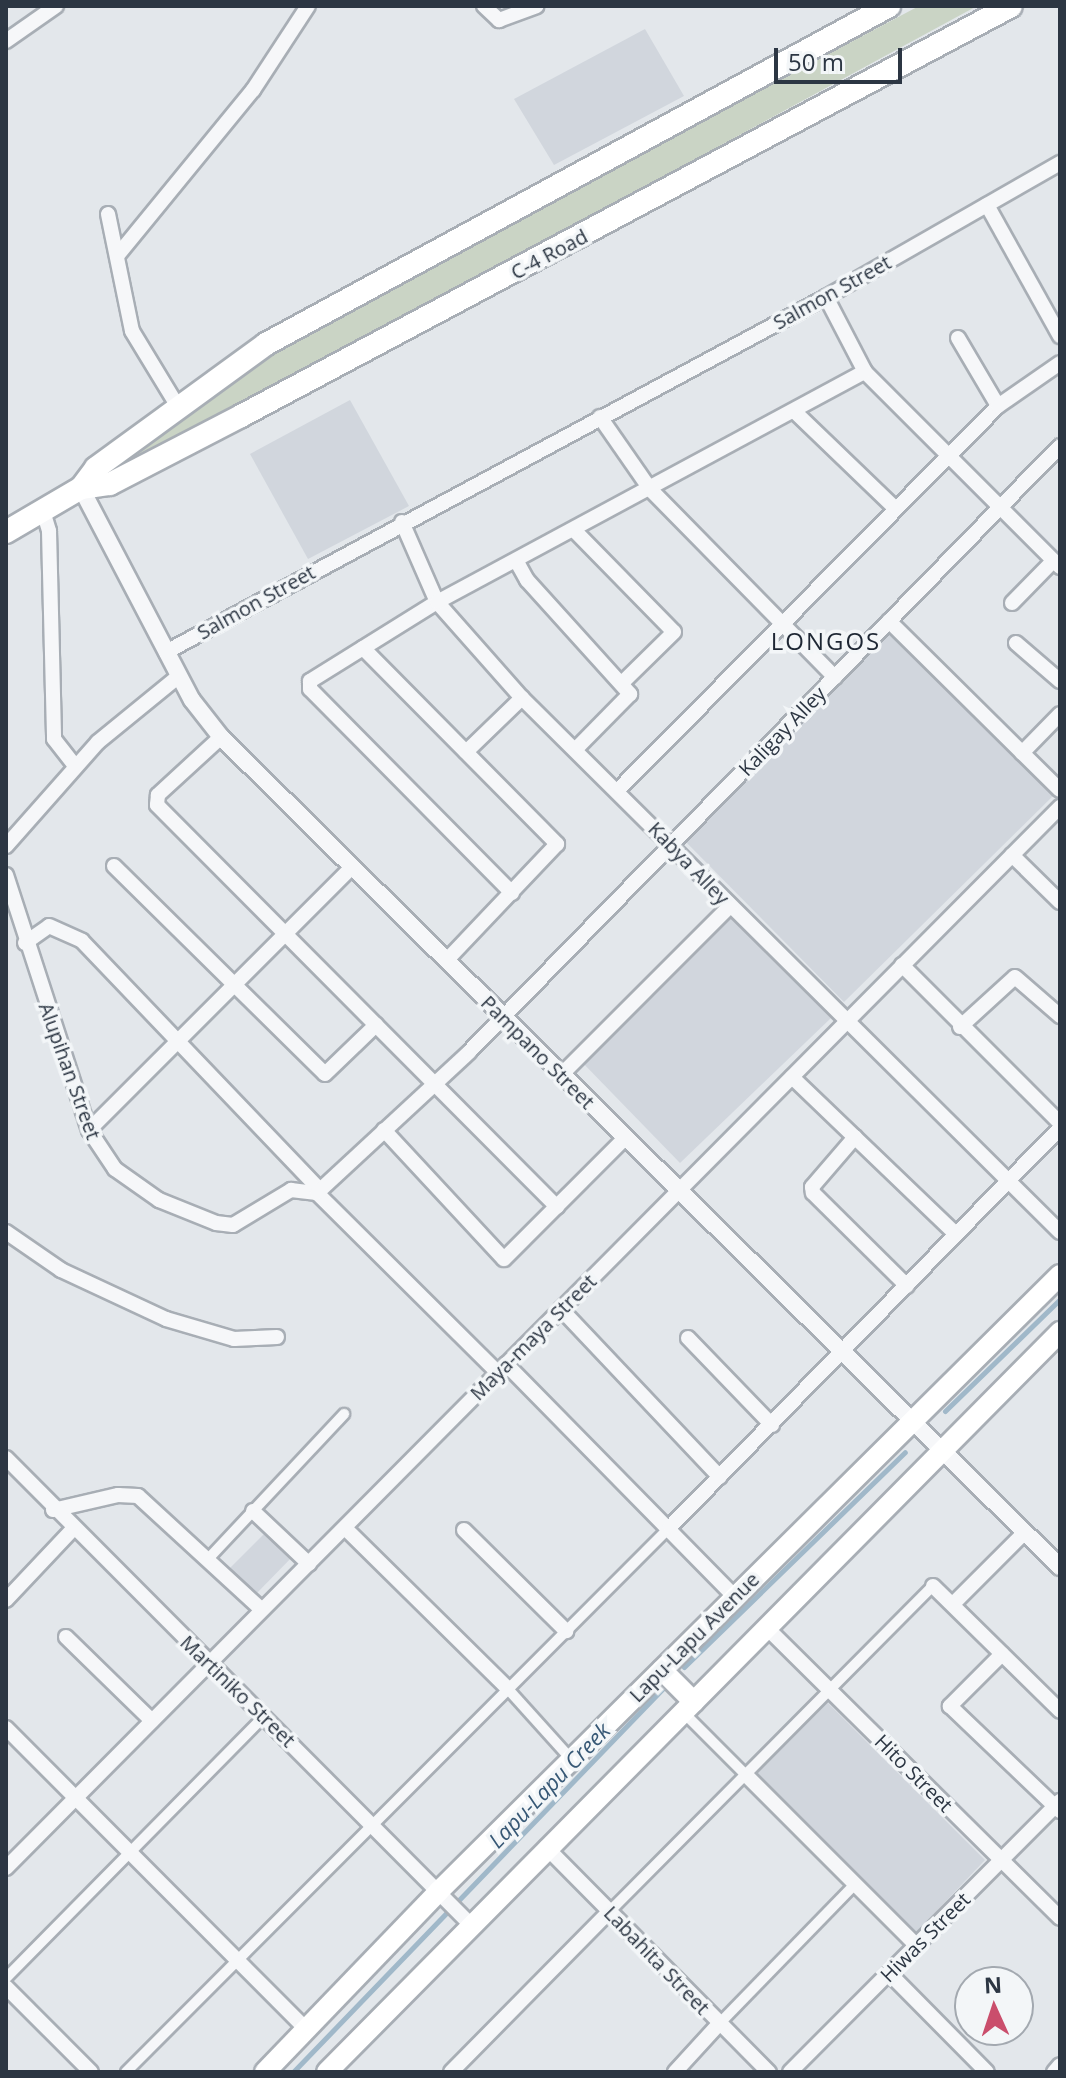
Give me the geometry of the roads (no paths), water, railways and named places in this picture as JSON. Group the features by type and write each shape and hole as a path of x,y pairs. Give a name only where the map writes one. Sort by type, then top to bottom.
{"highway":[{"name":"C-4 Road","path":"6,532 81,488 96,468 177,405 332,304 889,6"},
{"name":"C-4 Road","path":"81,488 110,484 255,409 1011,6"}],"main road":[{"name":"Lapu-Lapu Avenue","path":"327,2072 572,1760 1060,1275"},
{"name":"Lapu-Lapu Avenue","path":"265,2072 306,2029 455,1908 546,1847 1060,1332"},
{"path":"662,1670 689,1707"}],"street":[{"path":"6,41 56,6"},
{"path":"117,256 253,90 308,6"},
{"path":"484,6 499,20 537,6"},
{"name":"Salmon Street","path":"166,652 402,522 826,297 1060,163"},
{"path":"987,205 1060,336"},
{"path":"108,214 132,331 177,405"},
{"path":"826,297 865,372 1057,564 1012,603"},
{"path":"958,338 998,406"},
{"path":"618,790 998,406 1060,363"},
{"path":"512,893 310,689 310,681 437,602 575,531 865,372"},
{"path":"794,411 896,509"},
{"path":"600,417 650,489 835,677"},
{"name":"Kaligay Alley","path":"319,1191 504,1016 1060,446"},
{"name":"Pampano Street","path":"81,488 179,676 221,737 350,869 504,1016 841,1356 942,1449 1060,1567"},
{"path":"43,511 49,531 54,739 75,766"},
{"name":"Kabya Alley","path":"402,522 437,602 522,698 577,748 846,1023 1060,1232"},
{"path":"575,531 674,632 621,684"},
{"path":"517,562 527,580 630,694 577,748"},
{"path":"889,621 1060,790"},
{"path":"1016,643 1060,681"},
{"path":"363,648 557,844 446,961"},
{"path":"6,846 75,766 179,676"},
{"path":"466,752 522,698"},
{"path":"1022,753 1060,714"},
{"path":"221,737 158,795 157,805 557,1207"},
{"name":"Maya-maya Street","path":"6,1868 1060,807"},
{"path":"1012,855 1060,902"},
{"path":"114,866 235,981 325,1074 376,1025"},
{"path":"89,1130 350,869"},
{"name":"Alupihan Street","path":"6,875 25,943 89,1130 115,1169 159,1200 216,1223 233,1225 291,1190 319,1191"},
{"path":"562,1074 730,906"},
{"path":"25,943 49,926 82,941 319,1191 670,1527 735,1597"},
{"path":"126,2072 841,1356 1060,1126 902,965"},
{"path":"960,1027 1015,977 1060,1016"},
{"path":"792,1077 956,1234"},
{"path":"384,1130 504,1259 624,1139"},
{"path":"855,1137 812,1187 813,1193 907,1286"},
{"path":"6,1232 61,1270 166,1319 234,1339 277,1337"},
{"path":"561,1309 720,1477"},
{"path":"688,1338 772,1425"},
{"path":"208,1559 344,1414"},
{"name":"Martiniko Street","path":"6,1458 53,1510 265,1715 455,1908"},
{"path":"53,1510 118,1495 138,1496 262,1610"},
{"path":"253,1511 309,1564"},
{"path":"345,1528 508,1689 572,1760"},
{"path":"6,1600 73,1529"},
{"path":"464,1530 566,1631"},
{"path":"953,1604 1025,1532"},
{"path":"451,2072 933,1586 1060,1711"},
{"name":"Hito Street","path":"767,1628 1060,1918"},
{"path":"66,1637 152,1721"},
{"path":"1002,1654 950,1706 1058,1806"},
{"path":"689,1707 746,1775 916,1945"},
{"path":"6,1978 265,1715"},
{"path":"6,1728 239,1958 306,2029"},
{"name":"Hiwas Street","path":"790,2072 1058,1806"},
{"name":"Labahita Street","path":"546,1847 769,2072"},
{"path":"675,2072 855,1884"},
{"path":"889,1973 987,2072"},
{"path":"6,1987 91,2072"},
{"path":"1054,2072 1060,2065"}],"waterway":[{"name":"Lapu-Lapu Creek","path":"945,1411 1060,1299"},
{"name":"Lapu-Lapu Creek","path":"684,1667 905,1452"},
{"name":"Lapu-Lapu Creek","path":"293,2072 667,1684"}],"district":[{"name":"LONGOS","path":"826,641"}]}
